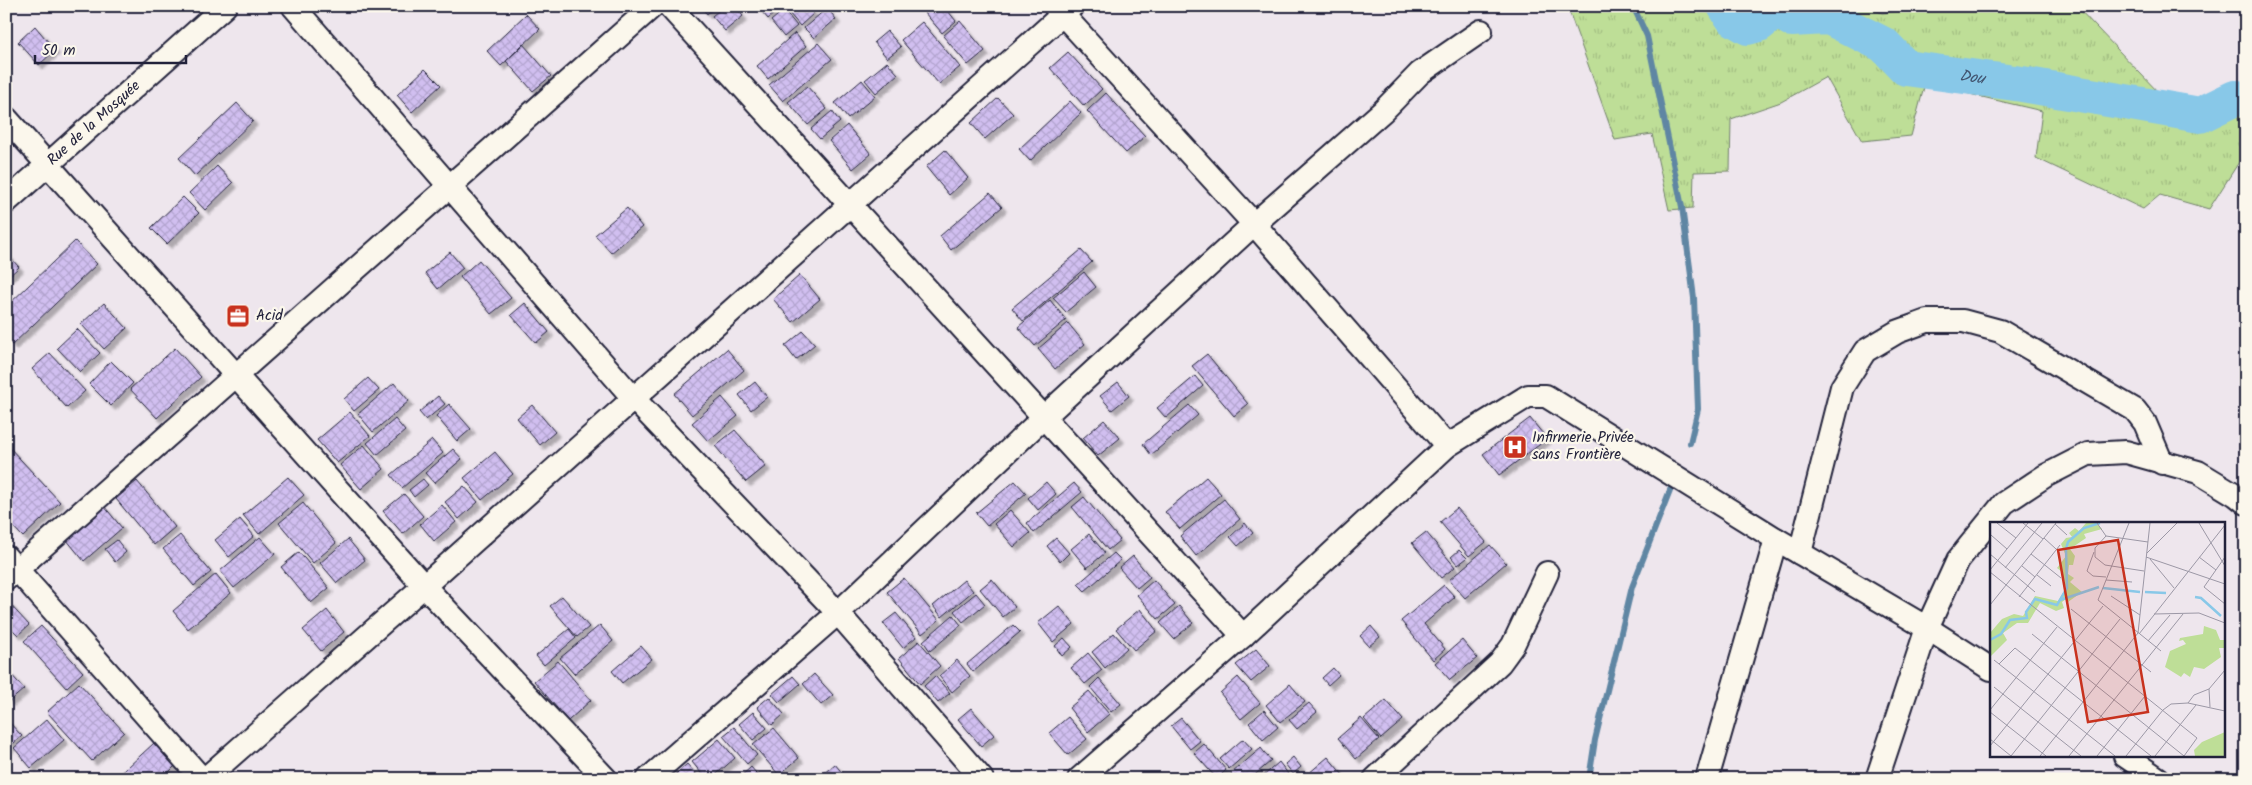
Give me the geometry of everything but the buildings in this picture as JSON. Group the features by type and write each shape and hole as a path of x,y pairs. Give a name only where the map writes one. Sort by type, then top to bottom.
{"street":[{"name":"Rue de la Mosquée","path":"6,202 225,6"},
{"path":"292,6 634,399 838,613 982,779"},
{"path":"653,6 234,376 10,569 203,779 634,399 1063,9 1254,224 1447,446"},
{"path":"669,6 851,203 1243,636"},
{"path":"648,779 838,613 1044,417 1254,224 1383,111 1420,73 1481,31"},
{"path":"6,118 234,376 424,586 606,779"},
{"path":"1800,554 1842,387 1865,351 1897,332 1927,321 1963,321 2000,331 2135,410 2145,423 2162,463"},
{"path":"1079,779 1243,636 1447,446 1528,396 1546,396 1800,554 1927,628 1990,668"},
{"path":"1877,779 1927,628 1958,560 2004,503 2045,476 2088,454 2126,452 2198,472 2246,503"},
{"path":"1707,779 1776,539"},
{"path":"1375,779 1500,663 1512,645 1547,573"},
{"path":"2128,758 2159,779"}],"green space":[{"path":"1583,6 1742,6 1754,19 1772,6 1865,6 1882,13 1942,6 2076,6 2160,94 2193,103 2246,86 2246,151 2209,209 2160,195 2143,209 2036,158 2042,111 1965,93 1965,82 1927,76 1911,136 1862,141 1826,77 1781,102 1731,119 1730,171 1694,172 1693,208 1669,210 1652,134 1615,140 1569,11"}],"waterway":[{"path":"1633,6 1647,36 1682,207 1694,298 1698,409 1690,443"},
{"name":"Dou","path":"1725,6 1733,18 1748,27 1759,24 1776,10 1792,19 1829,17 1884,45 1906,68 2022,84 2200,115 2235,98 2246,99"},
{"path":"1589,779 1595,740 1632,587 1672,485"}],"place":[{"name":"Acid","path":"238,316"},
{"name":"Infirmerie Privée sans Frontière","path":"1515,447"}]}
